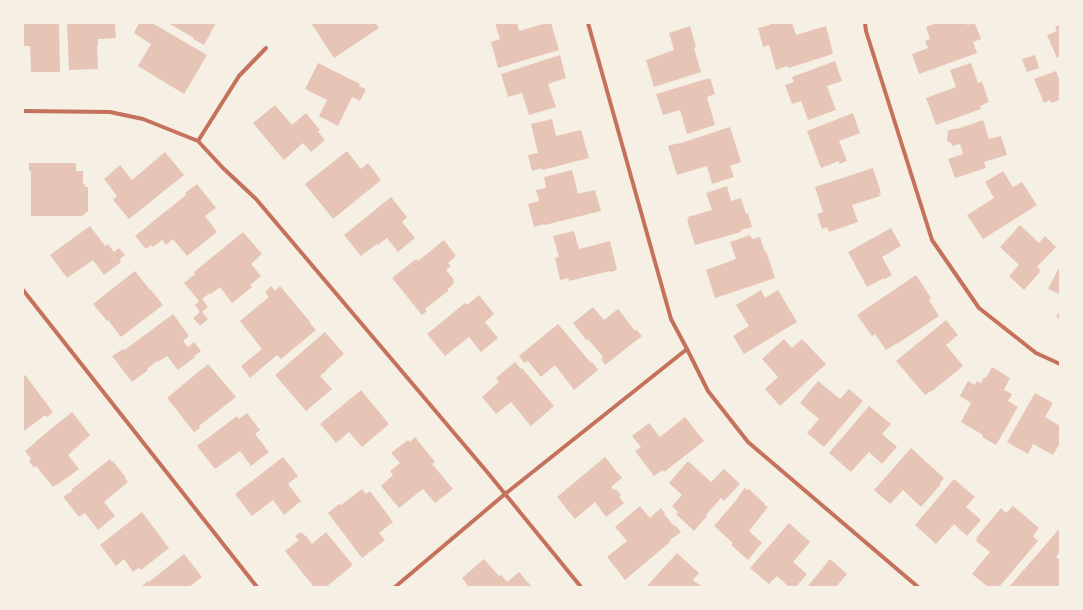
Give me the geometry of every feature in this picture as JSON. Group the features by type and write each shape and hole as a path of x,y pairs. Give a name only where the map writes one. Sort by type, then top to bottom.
{"street":[{"path":"588,23 670,320 687,349 708,391 748,442 918,587"},
{"path":"865,23 868,38 932,240 979,308 1036,353 1060,364"},
{"path":"198,141 239,76 266,48"},
{"path":"23,111 110,112 143,119 198,141 223,168 256,199 505,494 581,587"},
{"path":"23,290 257,587"},
{"path":"395,587 505,494 687,349"}],"building":[{"path":"59,23 60,72 31,72 30,46 23,46 23,24"},
{"path":"67,23 115,23 116,38 98,39 98,69 69,70"},
{"path":"139,23 152,23 207,55 184,94 138,66 151,44 134,33"},
{"path":"168,23 216,23 204,45"},
{"path":"311,23 375,23 379,28 334,58"},
{"path":"495,23 517,23 519,31 551,23 559,50 498,68 491,42 500,39"},
{"path":"769,23 792,23 796,35 826,26 833,54 788,68 787,66 776,70 769,45 763,47 758,28 770,25"},
{"path":"937,23 967,23 967,25 975,23 981,39 973,42 977,53 919,74 912,54 928,48 925,41 930,39 926,27"},
{"path":"1060,25 1060,56 1057,58 1047,35 1057,31 1055,27"},
{"path":"690,26 696,47 694,48 701,72 654,87 646,60 674,50 669,33"},
{"path":"560,55 566,78 548,84 556,107 529,115 522,93 508,97 501,74"},
{"path":"1035,55 1039,68 1027,72 1022,59"},
{"path":"835,61 842,81 827,86 836,110 808,120 801,101 792,104 785,85 794,82 792,77"},
{"path":"318,63 360,84 359,86 366,89 360,101 352,97 338,126 319,116 327,100 305,89"},
{"path":"971,63 978,83 982,82 989,102 980,106 981,109 936,125 926,98 956,87 950,70"},
{"path":"1056,71 1060,82 1060,96 1058,96 1060,100 1051,103 1050,100 1044,103 1034,79"},
{"path":"710,78 715,94 707,97 715,125 687,134 680,110 663,115 656,94"},
{"path":"275,105 292,125 306,113 320,130 318,132 325,140 311,152 303,143 284,160 253,123"},
{"path":"853,113 860,133 839,141 847,161 839,164 839,161 821,168 807,131"},
{"path":"552,119 556,136 581,130 589,158 542,170 542,168 532,171 528,155 538,153 531,124"},
{"path":"983,120 989,139 1001,136 1007,155 984,162 986,168 955,178 948,159 963,154 960,144 952,146 951,143 948,142 947,131"},
{"path":"730,127 741,162 730,166 734,177 712,184 707,166 677,175 668,146"},
{"path":"347,151 361,169 368,163 381,180 333,219 305,184"},
{"path":"165,152 184,175 129,219 113,200 117,196 104,179 120,165 132,180"},
{"path":"29,163 76,163 76,171 83,171 83,184 85,184 85,187 88,187 88,211 82,216 31,216 31,171 29,171"},
{"path":"873,168 881,193 879,194 880,196 852,205 858,222 829,232 827,227 822,229 817,214 823,212 815,187"},
{"path":"572,170 578,194 595,190 601,211 534,227 528,204 539,201 536,190 546,188 544,177"},
{"path":"1003,171 1013,187 1022,182 1037,205 983,239 967,215 994,198 985,182"},
{"path":"197,184 216,208 205,216 217,232 187,256 173,239 166,245 162,240 153,247 151,245 146,249 135,236 186,195 185,193"},
{"path":"727,186 731,201 741,198 746,214 748,213 752,227 741,230 741,232 695,245 687,220 689,219 688,217 712,210 706,193"},
{"path":"391,197 407,217 402,222 415,238 398,252 387,238 361,256 344,235"},
{"path":"1020,225 1039,243 1045,236 1056,247 1037,267 1041,270 1039,271 1040,272 1024,290 1009,276 1019,265 1000,247"},
{"path":"90,226 105,246 108,244 114,252 119,248 125,255 120,259 121,262 104,275 93,260 67,278 50,255"},
{"path":"891,228 901,246 882,257 892,275 867,287 848,252"},
{"path":"574,231 579,249 610,241 617,270 569,281 568,278 560,280 555,258 559,257 553,236"},
{"path":"243,232 262,254 251,264 261,276 250,285 252,287 232,303 220,287 202,299 208,307 202,312 208,319 200,326 193,318 200,312 195,305 199,301 184,283 195,274 194,272"},
{"path":"750,235 752,239 760,237 775,278 715,298 706,270 736,259 730,242"},
{"path":"444,240 456,256 448,263 451,266 446,270 454,280 454,283 448,291 425,309 427,311 422,315 392,278 416,259 418,261"},
{"path":"1060,266 1060,294 1048,289"},
{"path":"135,271 163,305 121,337 93,304"},
{"path":"916,275 931,298 929,300 939,316 886,350 875,334 872,336 857,315"},
{"path":"271,286 275,291 280,286 316,330 281,359 277,355 250,378 241,366 262,349 240,321 269,297 265,292"},
{"path":"761,290 765,298 778,290 797,322 744,354 733,336 749,326 736,305"},
{"path":"479,295 494,314 485,322 498,338 481,352 469,337 445,356 427,334 465,303 467,305"},
{"path":"593,307 604,320 618,309 635,331 636,329 642,336 605,365 601,359 603,357 588,339 586,340 573,323"},
{"path":"1060,310 1060,319 1056,317"},
{"path":"173,314 189,336 183,341 188,347 194,342 201,351 178,370 167,356 158,362 157,361 132,382 112,356 123,349 126,349"},
{"path":"946,320 958,335 946,345 963,366 931,392 925,395 896,361"},
{"path":"558,324 598,370 574,390 555,365 541,377 528,361 524,363 519,356"},
{"path":"325,332 344,354 320,376 332,389 306,411 275,375"},
{"path":"784,339 792,348 802,339 826,364 780,406 765,389 778,377 762,359"},
{"path":"515,362 521,369 522,368 554,406 531,426 511,402 496,414 482,397 499,382 496,378"},
{"path":"208,364 236,397 199,426 200,428 194,432 167,398"},
{"path":"992,367 1010,378 1004,390 1012,394 1008,401 1018,407 996,445 982,437 983,435 961,422 971,403 960,396 968,381 975,385 977,381 981,383 984,377 986,378"},
{"path":"25,375 53,412 47,417 45,415 23,432 23,376"},
{"path":"818,381 840,399 849,389 863,401 824,447 807,433 819,419 800,403"},
{"path":"361,390 389,424 362,447 349,432 336,443 320,424"},
{"path":"1035,393 1053,403 1045,417 1060,426 1060,443 1053,455 1033,444 1028,454 1007,442"},
{"path":"869,406 891,424 882,434 897,447 882,464 869,452 851,472 829,453"},
{"path":"72,412 90,435 68,455 79,469 53,487 36,466 34,468 29,461 31,459 25,451"},
{"path":"247,413 260,430 255,434 269,452 251,466 240,451 215,469 197,446 237,416 239,419"},
{"path":"685,417 704,441 664,472 663,470 654,476 635,451 641,447 632,436 649,423 660,437"},
{"path":"415,437 435,462 432,464 453,489 435,503 423,489 399,508 381,486 393,475 390,471 400,463 391,453 408,440 410,442"},
{"path":"911,448 944,478 940,483 941,484 921,507 903,490 890,504 874,490"},
{"path":"283,457 298,476 288,484 301,501 284,515 273,500 252,516 235,494"},
{"path":"605,457 622,478 611,487 614,490 616,489 621,495 619,497 624,503 606,517 595,502 575,519 557,497"},
{"path":"110,459 128,482 104,502 115,516 98,530 85,513 79,517 63,497"},
{"path":"688,461 711,482 724,469 740,484 724,501 721,498 694,531 676,514 678,512 672,506 682,495 669,483"},
{"path":"954,479 975,497 966,507 981,520 967,536 954,524 936,544 915,525"},
{"path":"745,488 747,490 749,489 765,504 764,505 768,507 749,531 762,543 748,560 731,545 733,543 714,526"},
{"path":"362,489 366,494 370,491 393,522 379,533 385,540 362,558 328,513"},
{"path":"640,506 650,518 661,508 674,526 675,525 681,532 625,580 607,557 627,541 615,527"},
{"path":"1013,506 1039,528 1033,536 1038,541 999,587 988,587 972,574 990,552 976,541 976,538 1001,508 1006,513"},
{"path":"142,512 169,548 141,570 139,568 133,572 124,559 116,566 100,545"},
{"path":"789,523 810,542 793,562 807,574 796,587 789,587 777,576 769,584 750,568"},
{"path":"1060,528 1060,551 1056,557 1060,560 1060,587 1009,587"},
{"path":"301,532 312,544 326,532 353,565 326,587 314,587 285,551 299,540 295,536"},
{"path":"677,553 699,573 693,580 702,587 646,587"},
{"path":"184,554 202,577 189,587 141,587 148,581 149,582"},
{"path":"484,559 499,576 501,575 507,582 519,572 532,587 469,587 462,578"},
{"path":"830,559 847,574 836,587 807,587"}]}
